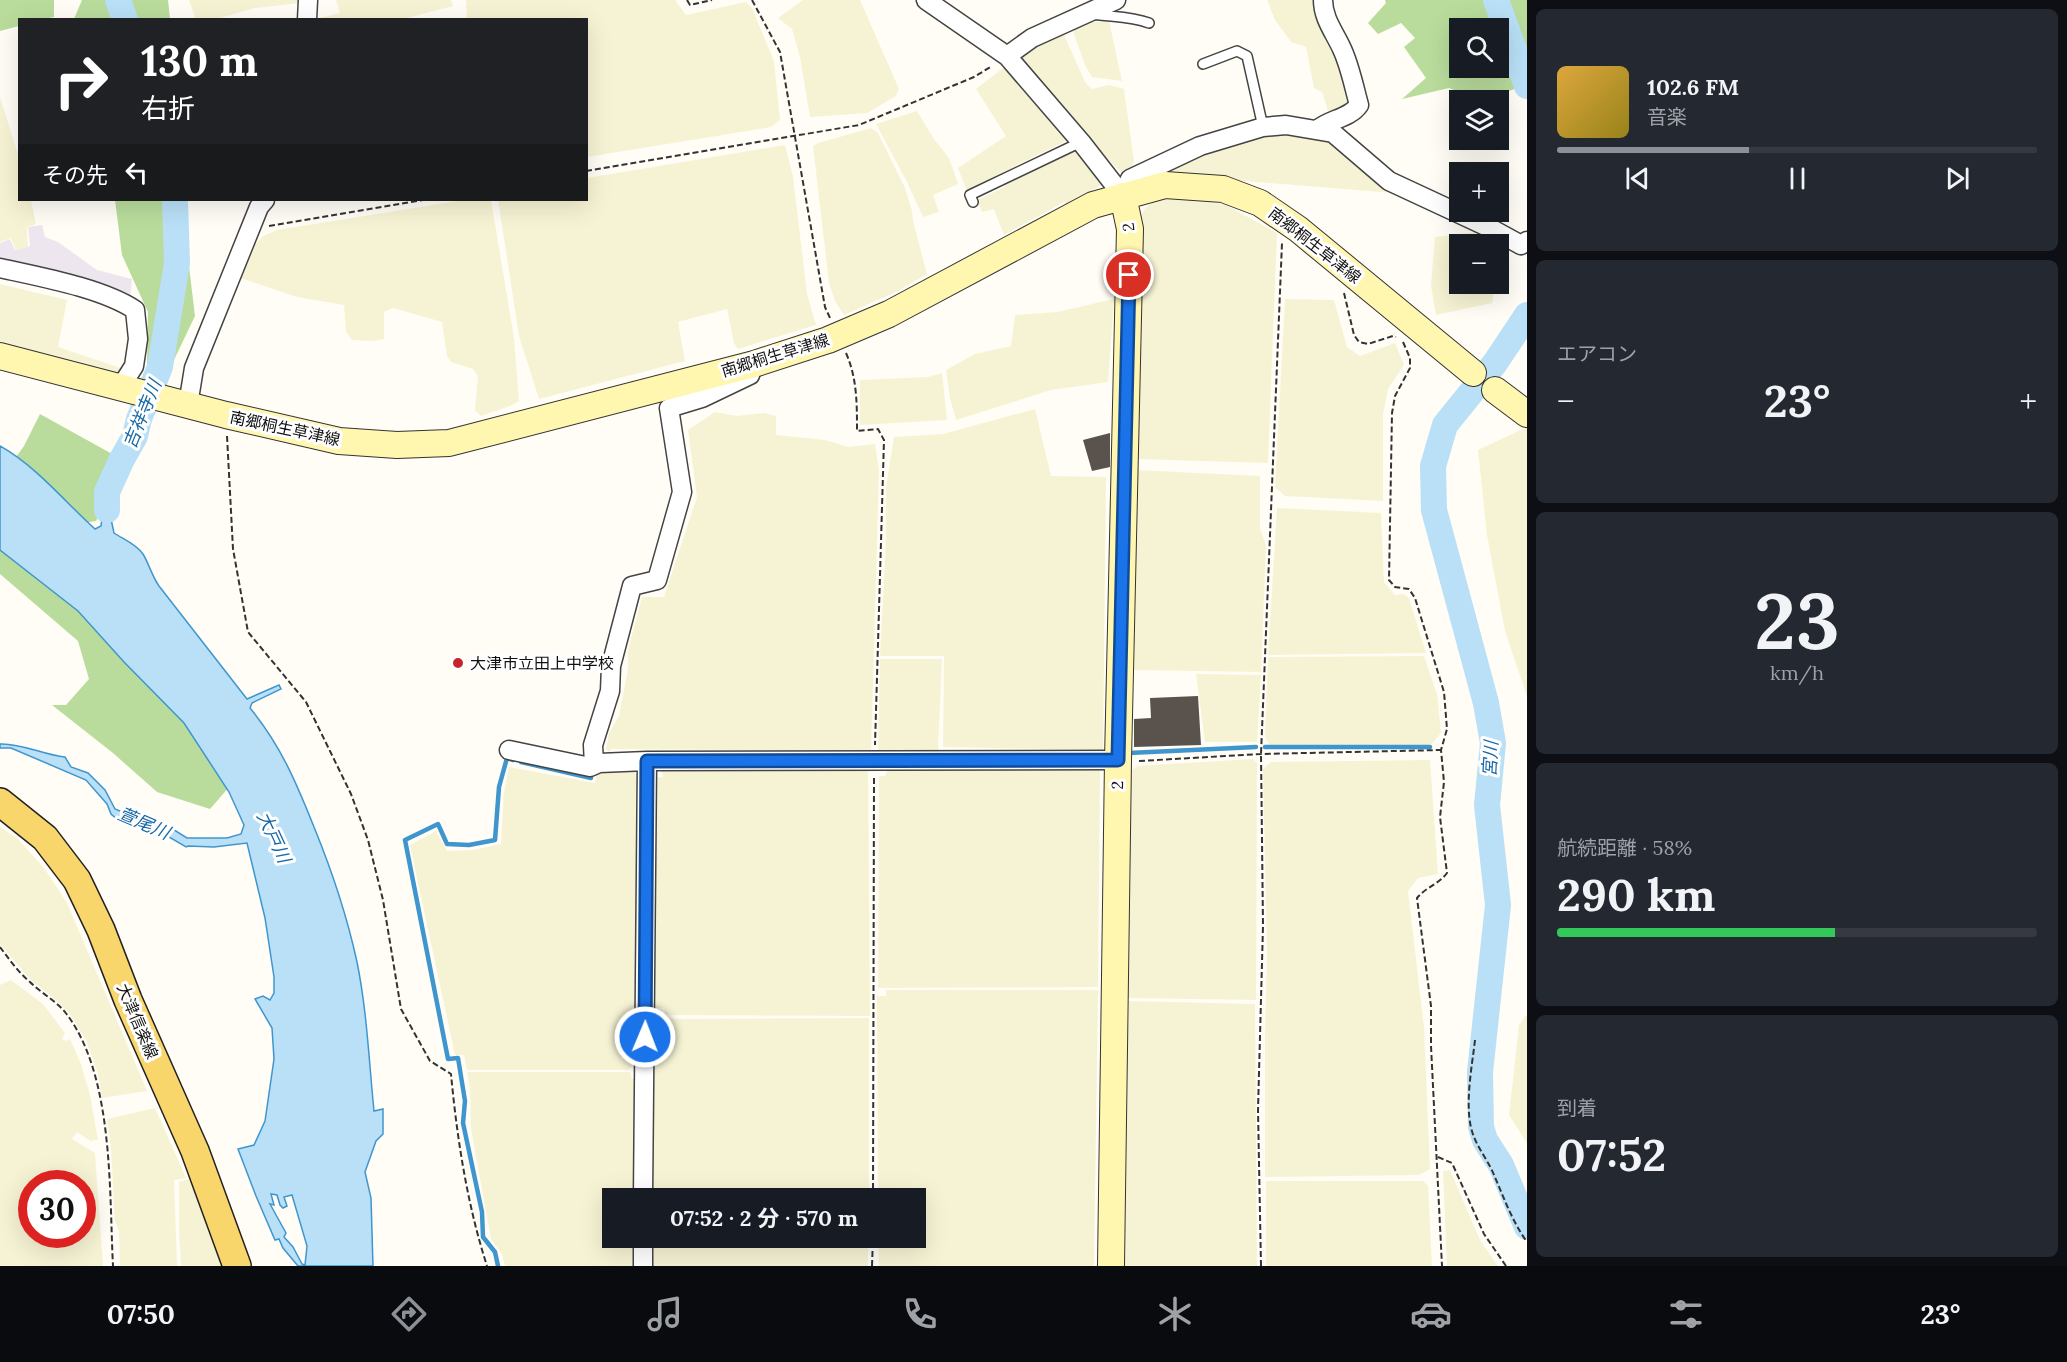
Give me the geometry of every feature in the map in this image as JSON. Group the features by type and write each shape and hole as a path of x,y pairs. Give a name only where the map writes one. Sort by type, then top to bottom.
{"main road":[{"name":"南郷桐生草津線","path":"0,356 226,415 339,441 397,445 449,443 754,364 838,336 889,314 1093,205 1165,185 1223,189 1260,203 1289,223 1473,372"},
{"name":"2","path":"1111,1266 1118,760 1130,229 1123,196"},
{"path":"1495,390 1527,414"},
{"name":"大津信楽線","path":"0,802 45,838 76,880 100,930 128,1000 195,1151 237,1266"}],"street":[{"path":"308,0 308,18"},
{"path":"926,0 1007,56 1081,142 1123,196 1130,179 1200,146 1263,127 1286,125 1333,133 1389,181 1490,228 1511,241 1521,245 1527,241"},
{"path":"1007,56 1032,38 1116,0"},
{"path":"1317,130 1324,123 1354,112 1359,105 1342,49 1330,27 1323,7 1323,0"},
{"path":"188,405 194,368 259,207 264,201"},
{"path":"0,268 58,281 123,302 135,310 138,339 134,366 123,388"},
{"path":"594,765 593,745 610,691 611,666 632,586 657,580 682,492 669,408 702,398 750,375 754,364"},
{"path":"510,750 590,767 599,763 647,761 1118,760"},
{"path":"644,1188 647,761"},
{"path":"643,1248 643,1266"}],"lane":[{"path":"1087,12 1117,18 1135,18 1149,23"},
{"path":"1203,64 1237,51 1247,56 1263,127"},
{"path":"973,202 970,195 1081,142"}],"path":[{"path":"687,0 690,5 712,0"},
{"path":"752,0 780,52 825,307 838,336"},
{"path":"588,171 859,125 974,78 1007,56"},
{"path":"251,229 417,201"},
{"path":"1261,1266 1258,1110 1263,926 1261,754 1279,342 1280,246 1289,223"},
{"path":"1348,270 1342,287 1354,335 1359,342 1368,344 1393,336 1401,339 1410,358 1410,368 1395,396 1392,413 1389,580 1395,587 1409,589 1415,598 1444,692 1447,729 1441,750 1444,782 1440,817 1447,873 1441,881 1424,890 1417,898 1431,1006 1431,1046 1443,1266"},
{"path":"226,415 233,549 248,632 306,702 351,794 365,831 383,900 401,1010 430,1061 452,1074 456,1123 479,1239 487,1266"},
{"path":"1118,760 1441,750"},
{"path":"0,947 31,983 64,1011 77,1031 91,1062 107,1148 113,1266"},
{"path":"1475,1040 1470,1078 1470,1118 1474,1137 1493,1172 1508,1209 1527,1242"},
{"path":"1438,1156 1452,1163 1484,1234 1506,1266"},
{"path":"872,1266 873,1248"}],"shaded area":[{"path":"189,0 301,0 301,3 255,8 220,18 195,18"},
{"path":"336,0 451,0 453,6 407,18 320,18 340,13"},
{"path":"466,0 675,0 686,15 746,2 752,8 774,61 780,120 771,127 588,157 588,18 467,18"},
{"path":"803,0 860,0 899,89 896,96 867,113 810,117 800,57 792,29 778,18"},
{"path":"1267,0 1321,0 1351,108 1330,117 1322,92 1314,88 1306,47 1291,42 1275,20"},
{"path":"1109,21 1122,81 1092,77 1085,65 1073,31 1092,22"},
{"path":"1062,30 1085,82 1092,89 1109,85 1124,89 1134,162 1132,166 1121,172 1066,118 1022,61 1024,48"},
{"path":"1007,65 1068,140 967,192 958,168 1006,136 976,89"},
{"path":"0,97 18,155 18,201 31,201 36,224 27,227 28,247 16,250 11,238 0,242"},
{"path":"917,111 949,158 958,184 933,195 939,212 923,217 876,124"},
{"path":"871,128 878,133 905,188 927,274 898,291 844,315 835,301 829,283 813,146"},
{"path":"1287,131 1331,139 1405,194 1185,174 1159,176 1199,153 1236,141"},
{"path":"785,145 793,177 807,294 816,325 738,349 734,343 727,309 678,322 685,361 539,399 519,336 498,201 588,201 588,178"},
{"path":"1081,148 1104,184 1066,204 1064,202 1004,235 994,209 982,212 977,200 1005,187 1004,183"},
{"path":"1182,197 1226,205 1277,233 1268,463 1137,459 1140,217 1146,207 1158,200"},
{"path":"458,201 491,201 514,338 519,401 481,416 475,410 478,376 473,369 451,362 447,356 442,322 393,308 384,312 384,339 352,340 346,332 344,305 297,297 241,278 255,245 263,236 277,230"},
{"path":"42,225 45,237 58,242 97,270 132,279 129,307 0,273 0,243 10,239 15,250 30,246 28,227"},
{"path":"1449,235 1449,294 1493,294 1492,303 1436,315 1431,286 1435,237"},
{"path":"0,284 67,300 58,347 124,369 123,376 0,345"},
{"path":"1114,299 1108,382 1051,390 956,420 946,370 975,354 1011,346 1015,315 1057,312"},
{"path":"1285,299 1334,300 1347,347 1360,356 1395,343 1404,365 1388,389 1383,414 1383,501 1285,496 1275,487"},
{"path":"942,373 947,420 860,425 860,380 928,377"},
{"path":"1035,409 1051,476 1106,477 1103,750 943,747 944,656 880,656 886,541 886,487 894,437 943,434"},
{"path":"715,412 737,416 764,413 776,416 776,435 825,440 848,447 875,444 879,472 871,751 612,749 609,752 606,749 609,733 619,716 628,668 628,650 642,597 664,597 697,497 688,430"},
{"path":"1527,427 1527,696 1505,631 1487,535 1478,450"},
{"path":"1135,470 1260,476 1260,528 1266,545 1261,672 1131,670"},
{"path":"1277,508 1381,513 1384,582 1395,595 1404,594 1409,598 1426,653 1268,655"},
{"path":"1424,656 1437,694 1441,733 1431,745 1270,745 1265,738 1268,657"},
{"path":"880,659 942,659 938,750 878,751"},
{"path":"1196,674 1261,675 1257,742 1205,742"},
{"path":"1253,759 1257,763 1256,1000 1128,998 1128,774 1137,766"},
{"path":"1430,760 1438,874 1418,878 1408,891 1424,1028 1430,1169 1419,1175 1265,1177 1267,953 1263,769 1271,762"},
{"path":"509,767 595,783 597,774 607,770 634,770 638,780 638,1060 628,1070 467,1070 464,1055 455,1055 410,845 436,831 447,851 474,850 501,844 504,792"},
{"path":"888,769 1100,770 1098,987 878,988 879,776 885,776"},
{"path":"662,770 868,770 870,1016 665,1015 664,1008 652,1008 653,778 663,777"},
{"path":"0,827 17,838 44,868 67,903 147,1091 102,1098 98,1073 86,1040 69,1013 31,980 0,944"},
{"path":"11,980 43,1004 65,1033 62,1039 66,1041 70,1039 81,1064 90,1095 98,1140 92,1142 77,1132 72,1139 95,1153 103,1266 0,1266 0,985"},
{"path":"886,990 1098,990 1094,1266 879,1266 878,1248 926,1248 926,1188 878,1188 877,996 886,996"},
{"path":"1129,1001 1255,1004 1257,1266 1122,1266"},
{"path":"1526,1015 1527,1143 1509,1115 1519,1025"},
{"path":"869,1018 869,1188 652,1188 653,1025 661,1024 664,1019"},
{"path":"467,1072 630,1072 632,1079 638,1079 637,1188 602,1188 602,1248 636,1248 636,1266 505,1266 502,1254 491,1239 471,1129 470,1089"},
{"path":"155,1108 186,1178 174,1180 177,1266 120,1266 119,1231 115,1221 107,1119"},
{"path":"1450,1170 1480,1240 1498,1266 1447,1266 1443,1171"},
{"path":"189,1179 222,1266 181,1266 179,1182"},
{"path":"1266,1181 1423,1181 1428,1186 1432,1266 1266,1266"},
{"path":"651,1248 868,1248 868,1266 651,1266"}],"green space":[{"path":"0,0 54,0 54,17 18,18 18,26 0,31"},
{"path":"82,0 168,0 170,18 74,18"},
{"path":"1385,0 1527,0 1527,98 1517,88 1509,91 1449,88 1402,99 1426,78 1404,47 1415,38 1401,23 1378,34 1368,23 1386,3"},
{"path":"115,201 181,201 195,316 172,364 147,364 148,312 122,255"},
{"path":"40,414 114,455 117,482 96,521 77,524 13,461 24,446"},
{"path":"0,545 80,607 188,721 230,786 210,809 157,792 113,753 52,705 66,705 89,679 78,641 0,574"}],"water":[{"path":"0,446 38,474 95,529 101,526 106,490 114,474 111,519 114,533 140,550 159,586 247,699 279,685 281,689 252,703 250,708 271,736 294,780 321,844 338,894 353,945 360,980 374,1111 383,1109 383,1134 376,1141 365,1172 371,1198 373,1266 298,1266 283,1248 279,1239 275,1240 238,1149 254,1145 265,1121 274,1059 272,1028 255,999 263,996 270,1000 274,993 274,977 265,918 247,843 214,847 186,847 152,827 118,820 86,780 11,748 0,748 0,744 8,744 65,757 71,767 88,773 105,790 115,809 122,812 128,810 128,814 137,818 163,823 187,838 227,838 241,834 244,825 229,792 184,723 78,611 0,550","holes":["271,1194 277,1195 283,1208 287,1206 284,1197 292,1195 307,1246 305,1265 302,1264 293,1247 284,1237 286,1233 270,1204 274,1205"]}],"building":[{"path":"1110,433 1110,467 1092,471 1083,440"},
{"path":"1198,696 1201,745 1134,747 1134,719 1151,718 1150,698"}],"waterway":[{"name":"吉祥寺川","path":"118,0 124,18"},
{"name":"宮川","path":"1496,0 1527,86"},
{"name":"吉祥寺川","path":"107,510 107,492 135,436 139,419 160,367 177,263 175,201"},
{"name":"宮川","path":"1527,315 1495,363 1445,425 1433,466 1434,510 1486,703 1493,743 1487,805 1498,905 1480,1072 1481,1127 1485,1140 1501,1165 1527,1227"},
{"path":"1129,753 1256,747"},
{"path":"1265,747 1430,747"},
{"path":"498,1266 495,1252 483,1237 482,1212 463,1123 465,1101 458,1058 448,1059 405,840 438,824 447,844 469,845 495,840 499,787 507,758 513,760"},
{"path":"521,762 591,778"}],"place":[{"name":"大津市立田上中学校","path":"458,663"}],"route":[{"path":"645,1037 647,761 1118,760 1129,275"}],"water label":[{"name":"萱尾川","path":"144,823"},
{"name":"大戸川","path":"274,837"}]}
